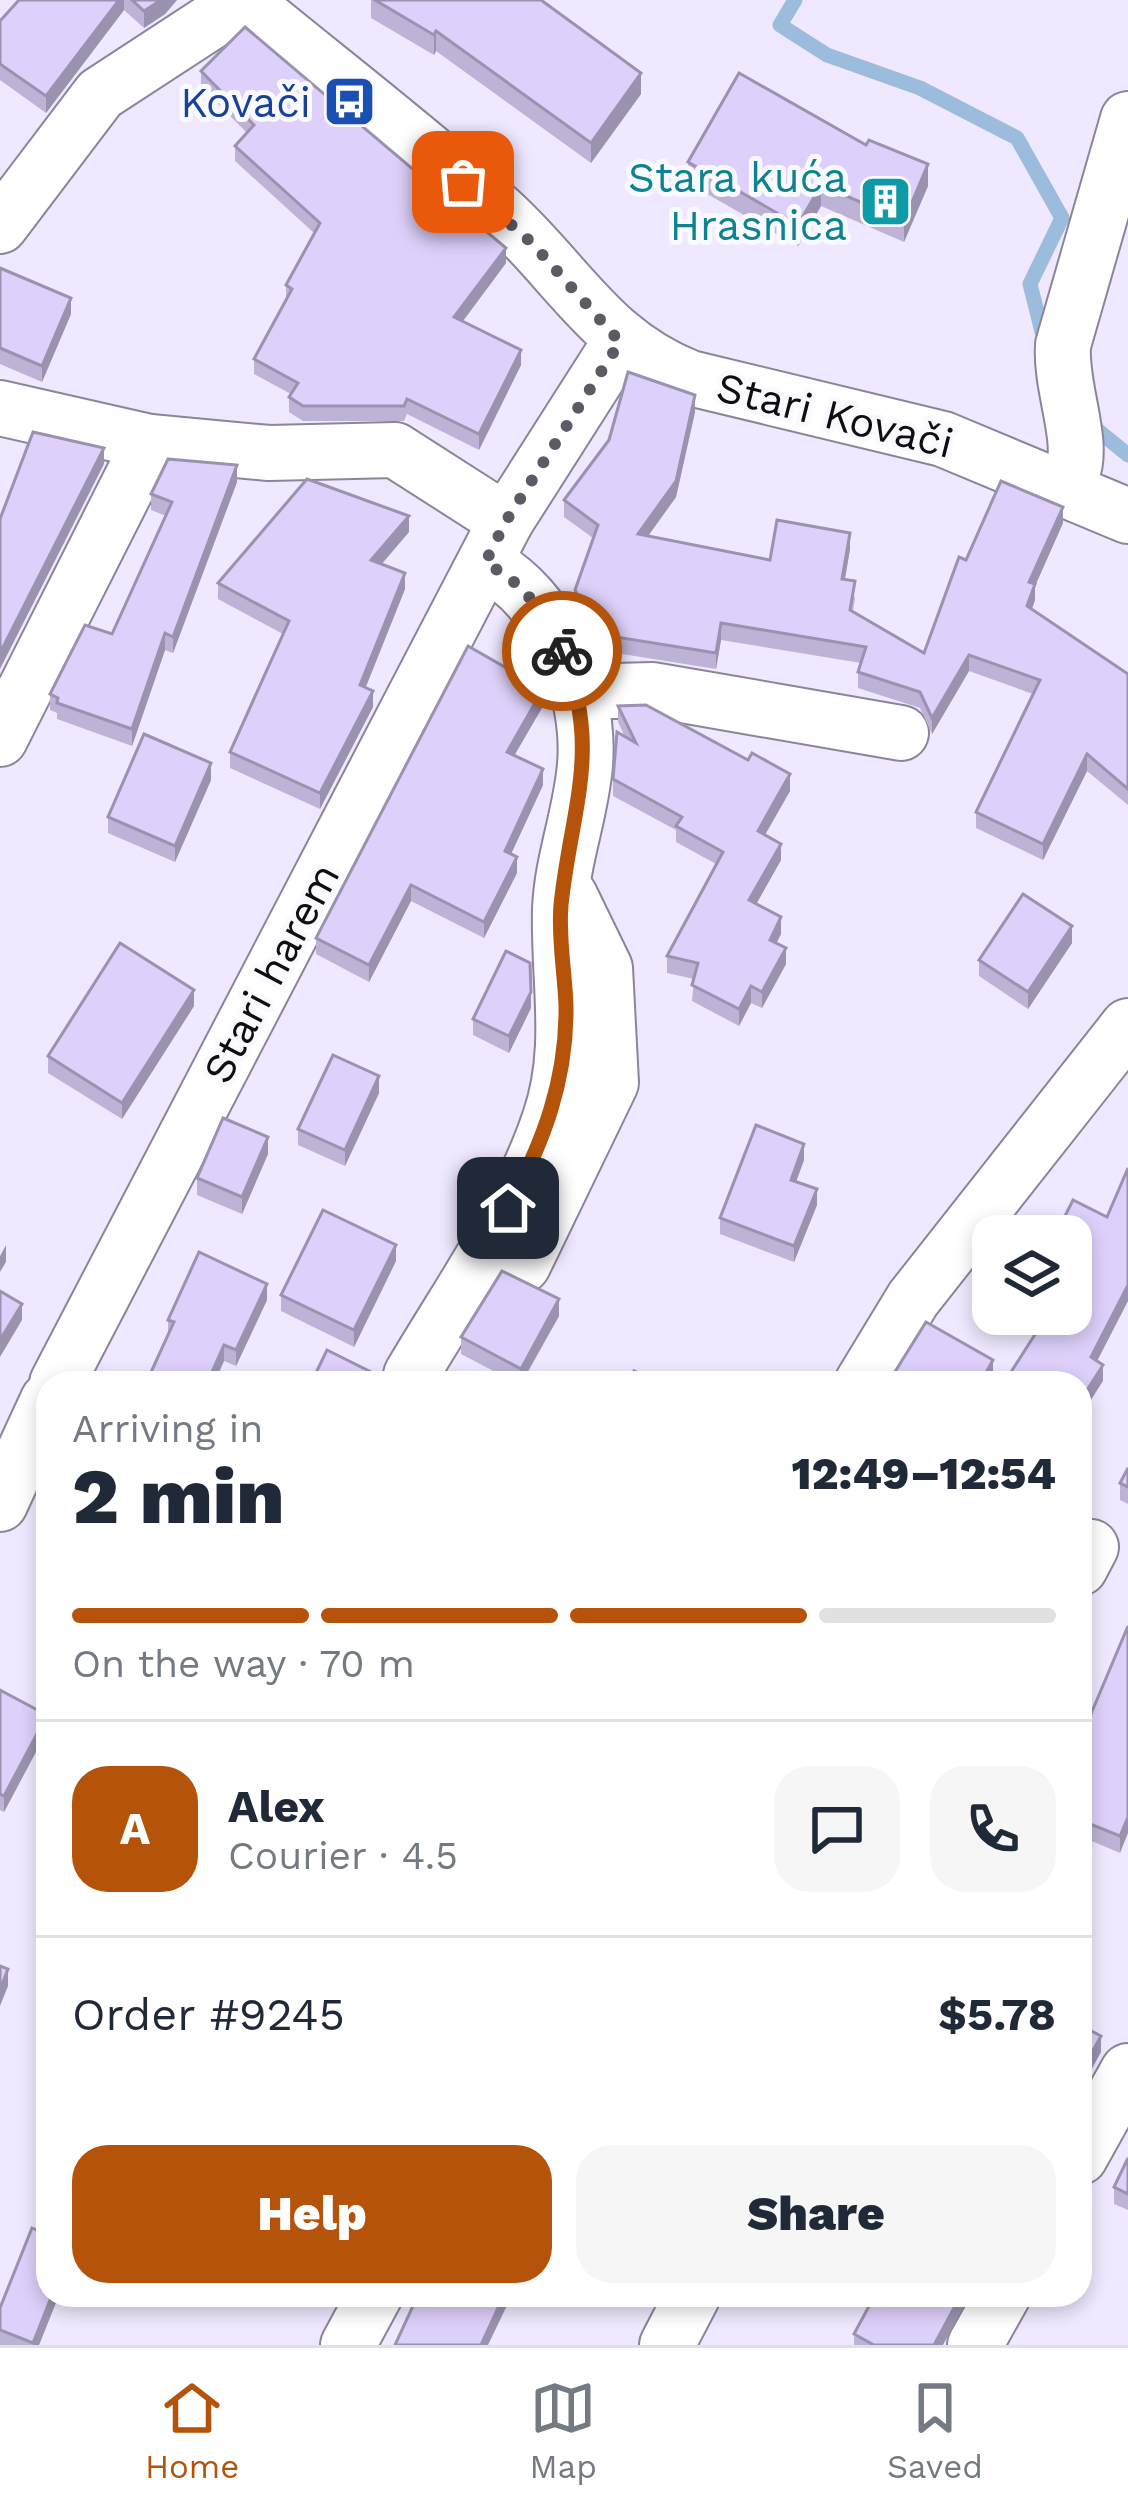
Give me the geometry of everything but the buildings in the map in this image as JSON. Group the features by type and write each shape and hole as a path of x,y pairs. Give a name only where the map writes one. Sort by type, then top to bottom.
{"street":[{"path":"0,226 100,94 244,0"},
{"name":"Stari Kovači","path":"244,0 500,212 620,342 652,364 690,378 943,439 1054,481 1128,516"},
{"path":"1054,481 1072,474 1078,459 1063,345 1128,119"},
{"name":"Stari harem","path":"63,1371 495,542 620,342"},
{"path":"0,408 150,442 269,453 395,449 495,542 565,656 586,760 564,883 566,1014 551,1115 491,1238 413,1371"},
{"path":"0,739 150,442"},
{"path":"575,692 653,689 902,733"},
{"path":"523,1265 611,1083 604,968 564,883"},
{"path":"869,1371 913,1299 1128,1026"},
{"path":"0,1504 36,1426"},
{"path":"1092,2136 1128,2071"},
{"path":"348,2345 369,2307"},
{"path":"667,2345 687,2307"},
{"path":"975,2345 996,2307"}],"waterway":[{"path":"795,0 780,25 827,55 920,88 1017,138 1062,218 1030,284 1045,344"},
{"path":"1090,424 1128,455"}],"way so far":[{"path":"463,182 532,243 620,342 506,521 485,563 514,578 532,596 562,651"}],"place":[{"name":"Kovači","path":"350,102"},
{"name":"Stara kuća Hrasnica","path":"886,201"}],"route":[{"path":"508,1208 541,1145 560,1082 564,1045 560,911 586,760 575,692 562,651"}]}
